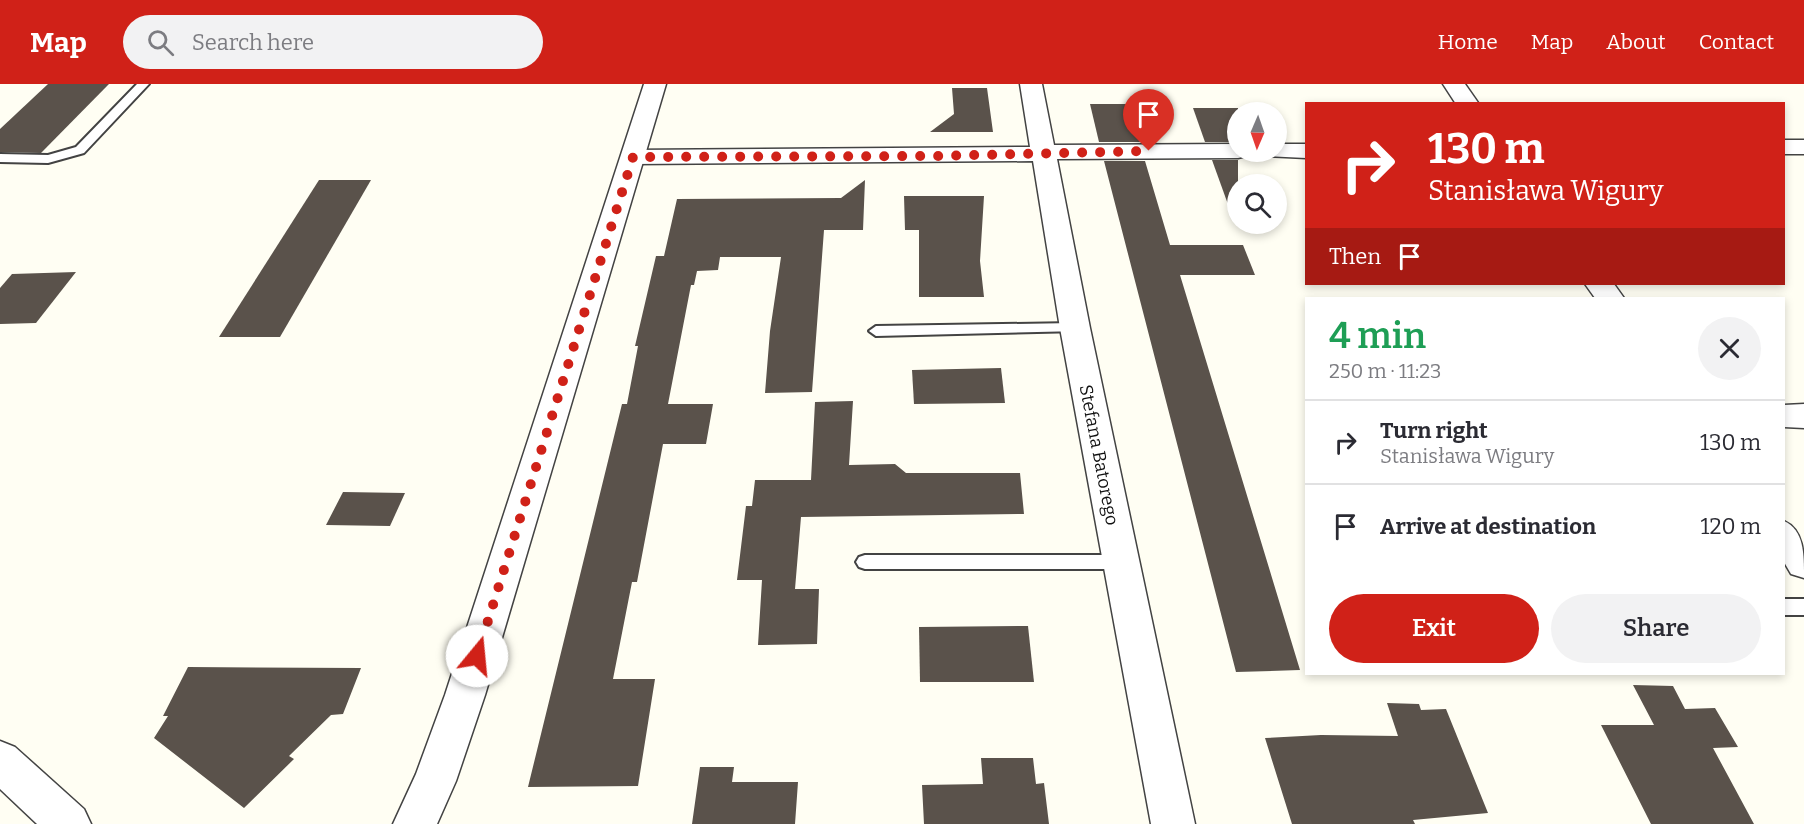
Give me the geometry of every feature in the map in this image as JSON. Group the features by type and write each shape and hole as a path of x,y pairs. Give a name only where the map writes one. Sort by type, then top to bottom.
{"street":[{"path":"415,824 435,781 465,695 655,84"},
{"name":"Stefana Batorego","path":"1031,84 1074,328 1173,824"},
{"path":"1454,84 1467,102"},
{"path":"1785,147 1804,147"},
{"path":"633,157 1227,151"},
{"path":"1287,151 1305,151"},
{"path":"1600,285 1609,297"},
{"path":"1785,416 1804,416"},
{"path":"1785,536 1804,562"},
{"path":"0,761 69,824"}],"lane":[{"path":"0,158 48,159 80,150 142,84"},
{"path":"876,331 1074,328"},
{"path":"865,562 1120,562"},
{"path":"1785,607 1804,607"}],"building":[{"path":"48,84 109,84 41,153 0,152 0,129"},
{"path":"952,88 987,88 993,132 930,132 954,114"},
{"path":"1090,104 1130,104 1140,142 1099,142"},
{"path":"1193,108 1227,108 1227,142 1205,142"},
{"path":"1212,160 1238,162 1238,174 1227,174 1227,202"},
{"path":"1104,161 1145,161 1170,245 1243,245 1255,275 1180,275 1300,670 1236,672"},
{"path":"319,180 371,180 280,337 219,337"},
{"path":"865,180 863,230 824,230 812,392 765,393 770,331 781,257 720,257 718,270 697,271 694,285 691,285 668,404 713,404 706,444 663,444 637,582 632,582 613,679 655,679 638,786 528,787 622,404 627,404 638,346 635,346 656,256 664,256 677,199 841,198"},
{"path":"904,196 984,196 980,261 984,297 919,297 919,230 905,230"},
{"path":"76,272 36,323 0,324 0,288 12,274"},
{"path":"1001,368 1005,403 914,404 912,370"},
{"path":"853,401 849,465 895,464 906,473 1020,473 1024,514 801,517 795,589 819,589 817,644 758,645 762,580 737,580 746,506 752,506 755,480 811,480 815,402"},
{"path":"343,492 405,493 390,526 326,525"},
{"path":"1028,626 1034,682 920,682 919,627"},
{"path":"188,667 361,668 343,714 331,715 289,756 294,759 244,808 154,738 168,716 163,716"},
{"path":"1633,685 1673,686 1685,709 1715,708 1738,747 1713,748 1754,824 1651,824 1601,725 1654,725"},
{"path":"1387,703 1419,704 1421,710 1446,709 1488,813 1413,820 1415,824 1292,824 1265,738 1321,735 1398,736"},
{"path":"981,758 1033,758 1036,784 1044,783 1049,824 924,824 922,785 983,784"},
{"path":"700,767 734,767 732,782 798,782 795,824 692,824"}],"route":[{"path":"477,656 633,157 935,156 1066,151 1149,151"}]}
